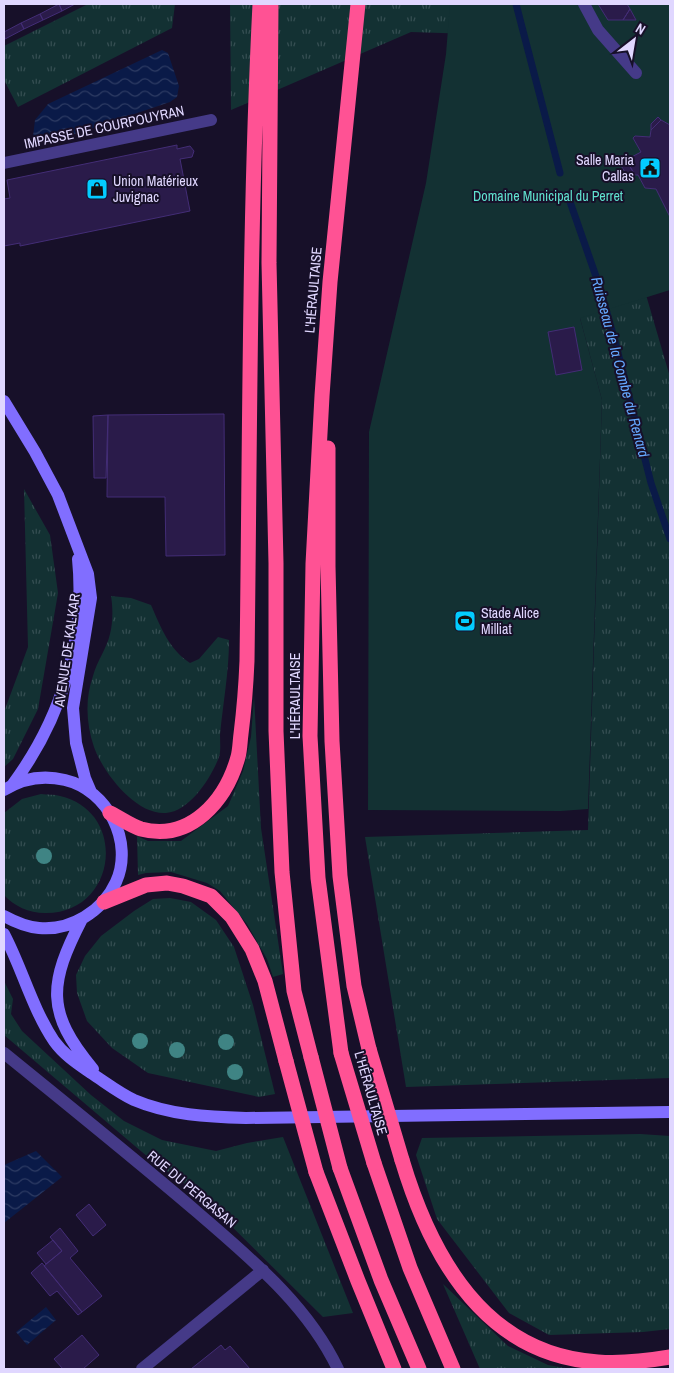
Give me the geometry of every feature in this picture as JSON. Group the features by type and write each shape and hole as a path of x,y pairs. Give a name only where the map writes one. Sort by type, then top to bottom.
{"highway":[{"path":"110,813 141,829 169,831 192,824 212,808 228,782 238,756 247,661 256,78 260,4"},
{"name":"L'HÉRAULTAISE","path":"271,4 269,263 276,553 276,731 282,872 293,981 340,1168 381,1280 419,1369"},
{"name":"L'HÉRAULTAISE","path":"358,4 330,282 313,564 310,736 318,878 341,1053 374,1162 410,1268 453,1369"},
{"path":"330,282 328,566 332,741 340,876 354,986 369,1049 413,1198 436,1246 461,1288 491,1319 526,1342 559,1356 605,1362 630,1363 670,1357"},
{"path":"104,902 146,885 167,883 183,886 211,896 232,917 252,949 265,981 316,1172 394,1369"}],"street":[{"path":"584,4 598,30 636,73"},
{"name":"IMPASSE DE COURPOUYRAN","path":"4,163 211,120"},
{"name":"AVENUE DE KALKAR","path":"4,401 35,452 58,496 88,574 91,598 72,708 76,743 85,778 91,792"},
{"name":"AVENUE DE KALKAR","path":"8,787 36,751 58,706 64,687 79,615 79,574 76,542"},
{"path":"4,916 18,923 39,928 61,927 82,919 104,902 116,881 122,858 120,835 110,813 91,792 73,782 53,777 32,778 8,787"},
{"path":"82,919 59,971 56,1000 64,1027 79,1053 103,1081"},
{"path":"4,934 40,1017 54,1042 70,1059 133,1100 165,1110 200,1116 246,1118 670,1112"},
{"name":"RUE DU PERGASAN","path":"4,1053 174,1192 263,1270 291,1298 330,1352 338,1369"},
{"path":"142,1369 263,1270"}],"green space":[{"path":"88,4 175,4 172,28 18,107 4,80 4,46"},
{"path":"230,4 561,4 670,377 670,1078 406,1087 365,837 588,830 602,400 504,35 411,32 231,110"},
{"name":"Domaine Municipal du Perret","path":"450,4 670,4 670,290 580,318 602,400 588,809 561,811 368,810 369,432 426,183 446,54"},
{"path":"24,489 50,535 58,593 38,709 13,759 4,767 4,712 28,647"},
{"path":"111,596 131,598 151,605 171,645 190,663 199,659 218,637 229,640 219,757 211,774 198,792 191,800 175,811 166,813 154,812 132,800 105,768 94,747 88,720 89,693 95,670 110,634 112,625"},
{"path":"254,696 261,828 283,974 273,977 267,959 247,924 220,891 207,883 171,872 138,875 137,836 148,841 181,841 228,806 243,771 251,737"},
{"path":"41,794 60,796 82,806 97,821 105,840 105,861 100,881 87,897 69,909 45,913 33,912 22,908 4,895 4,813 22,799"},
{"path":"170,898 191,902 216,920 234,947 253,1005 275,1094 259,1097 148,1073 112,1048 87,1021 77,993 76,975 85,956 101,936 134,911 153,899"},
{"path":"4,981 13,999 11,1014 22,1031 91,1095 124,1121 162,1140 216,1151 283,1137 353,1313 323,1317 199,1194 155,1163 4,1035"},
{"path":"640,1134 670,1136 670,1329 643,1332 549,1335 509,1313 437,1219 416,1155 422,1138"},
{"path":"443,1284 508,1346 548,1365 571,1369 480,1369"}],"water":[{"path":"162,50 168,53 179,86 177,97 170,102 69,136 32,145 35,120 48,104"},
{"path":"36,1151 62,1177 4,1223 4,1165"},
{"path":"46,1307 56,1320 27,1345 16,1332"}],"building":[{"path":"59,4 62,11 43,20 40,14"},
{"path":"59,4 75,4 62,11"},
{"path":"598,4 627,4 630,9 623,20 608,20"},
{"path":"630,9 636,20 623,20"},
{"path":"40,14 43,20 24,29 21,23"},
{"path":"21,23 24,29 5,39 4,32"},
{"path":"658,117 661,120 651,130 651,124"},
{"name":"Salle Maria Callas","path":"661,120 670,125 670,217 656,189 645,188 638,175 635,175 626,160 641,152 633,138 635,136 650,137 651,130"},
{"name":"Union Matérieux Juvignac","path":"177,145 177,149 190,146 194,151 192,157 180,159 190,211 20,246 20,243 4,246 4,199 10,198 7,180"},
{"path":"626,160 635,175 628,177 620,164"},
{"path":"574,327 582,370 556,375 548,332"},
{"path":"224,414 225,555 166,556 165,497 107,497 108,415"},
{"path":"108,415 106,478 94,478 93,416"},
{"path":"89,1204 106,1225 93,1236 76,1215"},
{"path":"60,1228 78,1251 70,1258 102,1296 82,1312 44,1266 62,1251 50,1237"},
{"path":"53,1240 62,1251 46,1264 37,1253"},
{"path":"42,1263 82,1312 78,1315 57,1291 50,1296 31,1273"},
{"path":"82,1335 99,1355 83,1369 63,1369 54,1359"},
{"path":"221,1345 225,1350 230,1346 250,1369 191,1369"}],"waterway":[{"name":"Ruisseau de la Combe du Renard","path":"516,4 560,173"},
{"name":"Ruisseau de la Combe du Renard","path":"568,196 599,285 651,483 670,539"}],"place":[{"name":"Salle Maria Callas","path":"650,168"},
{"name":"Union Matérieux Juvignac","path":"97,189"},
{"name":"Stade Alice Milliat","path":"465,621"}]}
